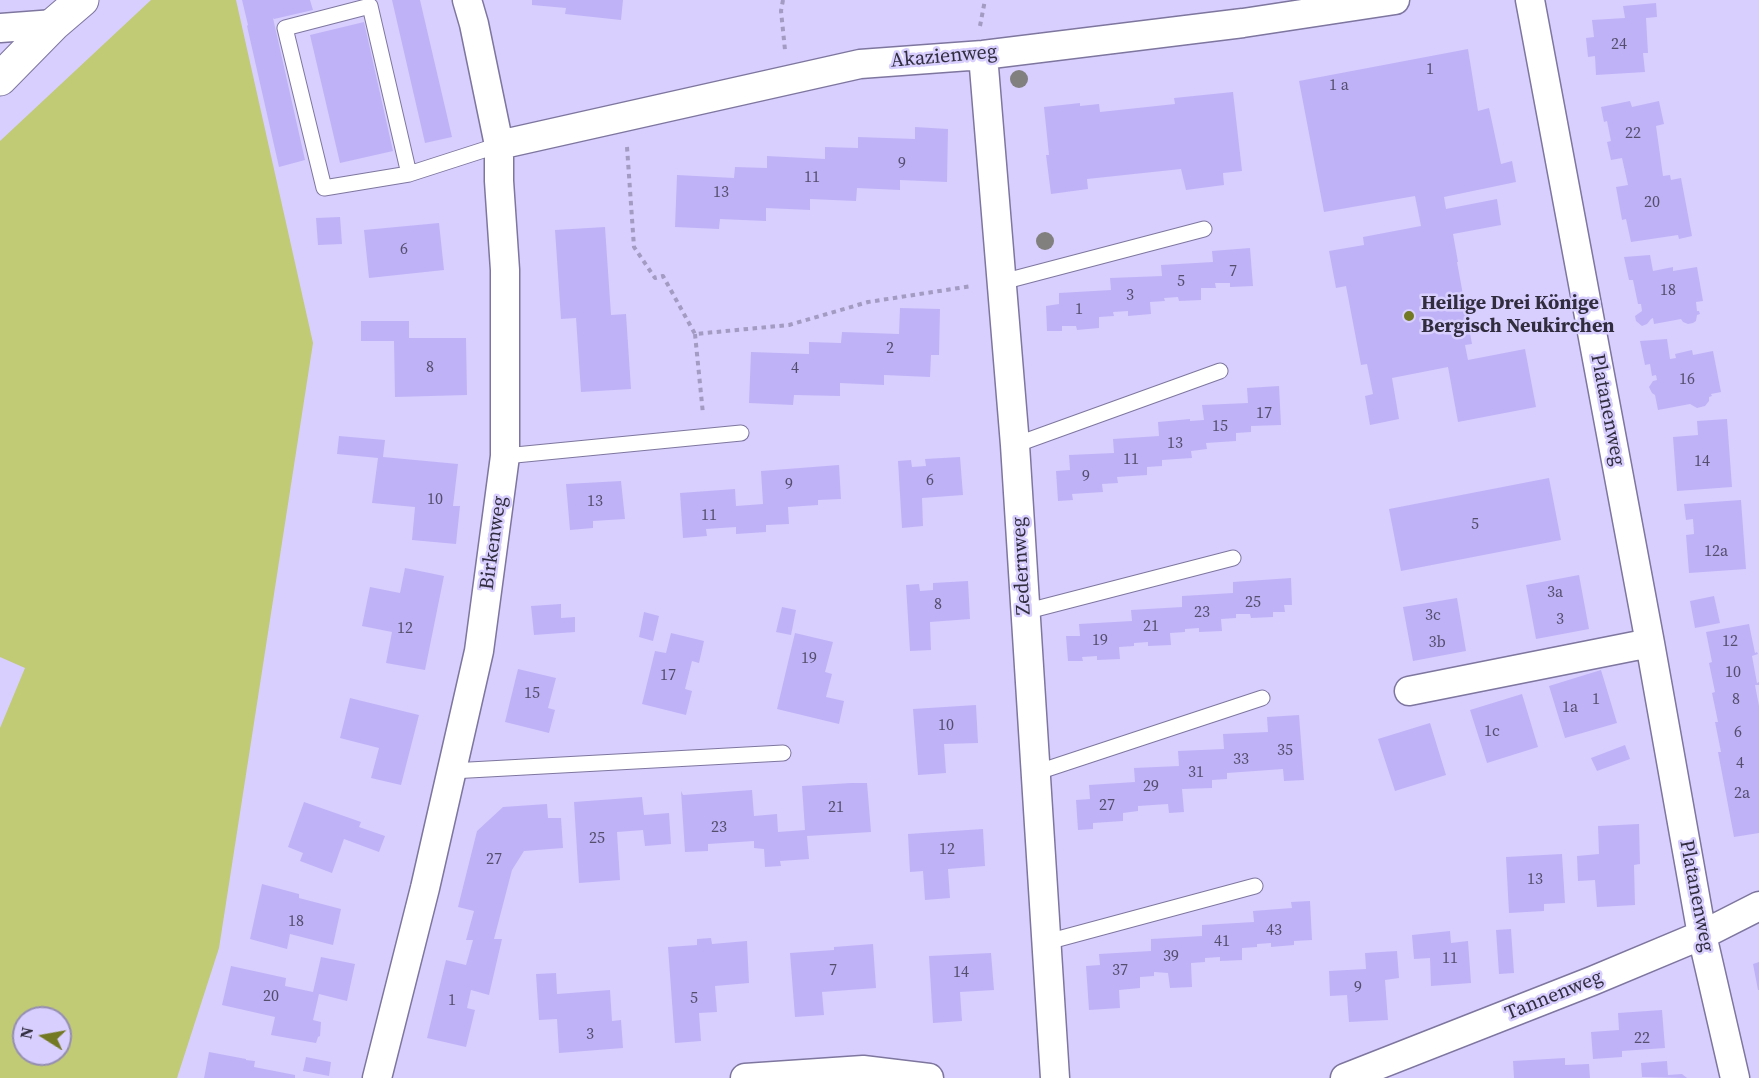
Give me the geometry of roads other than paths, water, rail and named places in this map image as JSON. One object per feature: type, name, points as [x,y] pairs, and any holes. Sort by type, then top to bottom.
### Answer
[{"type":"main road","points":[[0,79],[54,24],[82,0]]},
{"type":"street","name":"Birkenweg","points":[[377,1078],[422,899],[479,651],[506,456],[505,270],[499,145],[467,0]]},
{"type":"street","name":"Akazienweg","points":[[499,145],[860,64],[982,55],[1243,23],[1395,0]]},
{"type":"street","name":"Platanenweg","points":[[1530,0],[1702,935],[1735,1078]]},
{"type":"street","points":[[0,28],[54,24]]},
{"type":"street","name":"Zedernweg","points":[[982,55],[1015,445],[1055,1078]]},
{"type":"street","points":[[1409,691],[1650,643]]},
{"type":"street","name":"Tannenweg","points":[[1345,1078],[1592,981],[1702,935],[1759,906]]},
{"type":"street","points":[[746,1078],[863,1070],[929,1078]]},
{"type":"lane","points":[[410,174],[370,6],[285,28],[324,188],[410,174],[499,145]]},
{"type":"lane","points":[[1002,282],[1204,229]]},
{"type":"lane","points":[[1015,445],[1220,371]]},
{"type":"lane","points":[[506,456],[741,434]]},
{"type":"lane","points":[[1024,612],[1233,558]]},
{"type":"lane","points":[[1035,773],[1262,698]]},
{"type":"lane","points":[[451,771],[783,753]]},
{"type":"lane","points":[[1047,942],[1255,886]]},
{"type":"place","name":"Heilige Drei Könige Bergisch Neukirchen","points":[[1409,316]]}]
